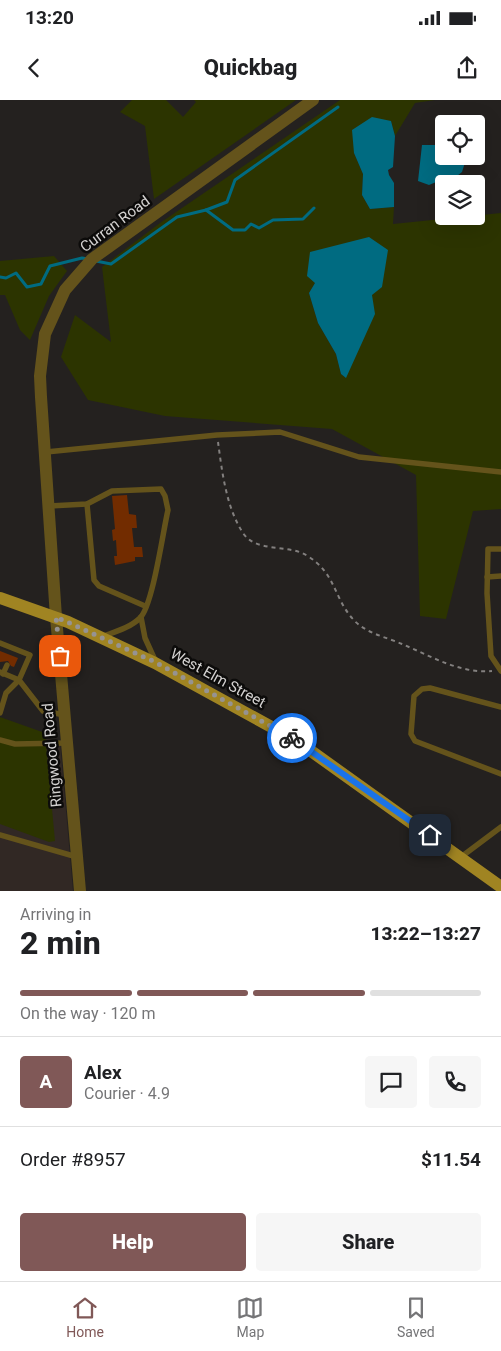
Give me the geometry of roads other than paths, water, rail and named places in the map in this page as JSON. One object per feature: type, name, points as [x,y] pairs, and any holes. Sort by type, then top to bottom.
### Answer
[{"type":"main road","name":"West Elm Street","points":[[0,598],[56,617],[155,662],[297,740],[462,857],[501,887]]},
{"type":"street","name":"Curran Road","points":[[56,617],[40,376],[45,334],[65,290],[92,260],[313,100]]},
{"type":"street","name":"Ringwood Road","points":[[56,617],[80,891]]},
{"type":"lane","points":[[46,452],[217,435],[280,432],[359,457],[501,472]]},
{"type":"lane","points":[[49,506],[87,504],[112,491],[162,489],[168,510],[149,598],[140,617],[122,629],[100,637]]},
{"type":"lane","points":[[87,504],[94,580],[99,586],[145,606]]},
{"type":"lane","points":[[501,549],[488,549],[487,577],[491,656],[501,671]]},
{"type":"lane","points":[[487,577],[501,576]]},
{"type":"lane","points":[[140,617],[145,638],[155,662]]},
{"type":"lane","points":[[0,714],[6,693],[19,680],[30,655],[13,648],[1,646]]},
{"type":"lane","points":[[10,655],[13,648]]},
{"type":"lane","points":[[7,665],[2,673],[19,680],[43,711],[65,715]]},
{"type":"lane","points":[[501,707],[430,688],[422,689],[414,696],[411,734],[415,741],[501,774]]},
{"type":"lane","points":[[0,740],[15,744],[67,744]]},
{"type":"lane","points":[[462,857],[501,827]]},
{"type":"lane","points":[[0,835],[77,857]]},
{"type":"water","points":[[372,117],[391,121],[395,136],[393,167],[388,170],[394,183],[394,207],[370,209],[362,195],[363,174],[354,153],[352,130]]},
{"type":"water","points":[[422,145],[435,145],[435,165],[464,165],[462,172],[458,175],[435,175],[435,182],[429,185],[418,181]]},
{"type":"water","points":[[369,237],[388,250],[382,287],[372,295],[375,314],[346,378],[341,374],[336,354],[318,323],[309,293],[315,283],[307,276],[310,252]]},
{"type":"waterway","points":[[206,210],[227,202],[235,180],[338,107]]},
{"type":"waterway","points":[[96,261],[111,264],[177,217],[206,210],[233,230],[245,230],[251,224],[259,228],[273,220],[303,219],[314,208]]},
{"type":"waterway","points":[[0,277],[6,278],[16,273],[27,287],[41,284],[50,266],[82,258],[88,259]]}]
